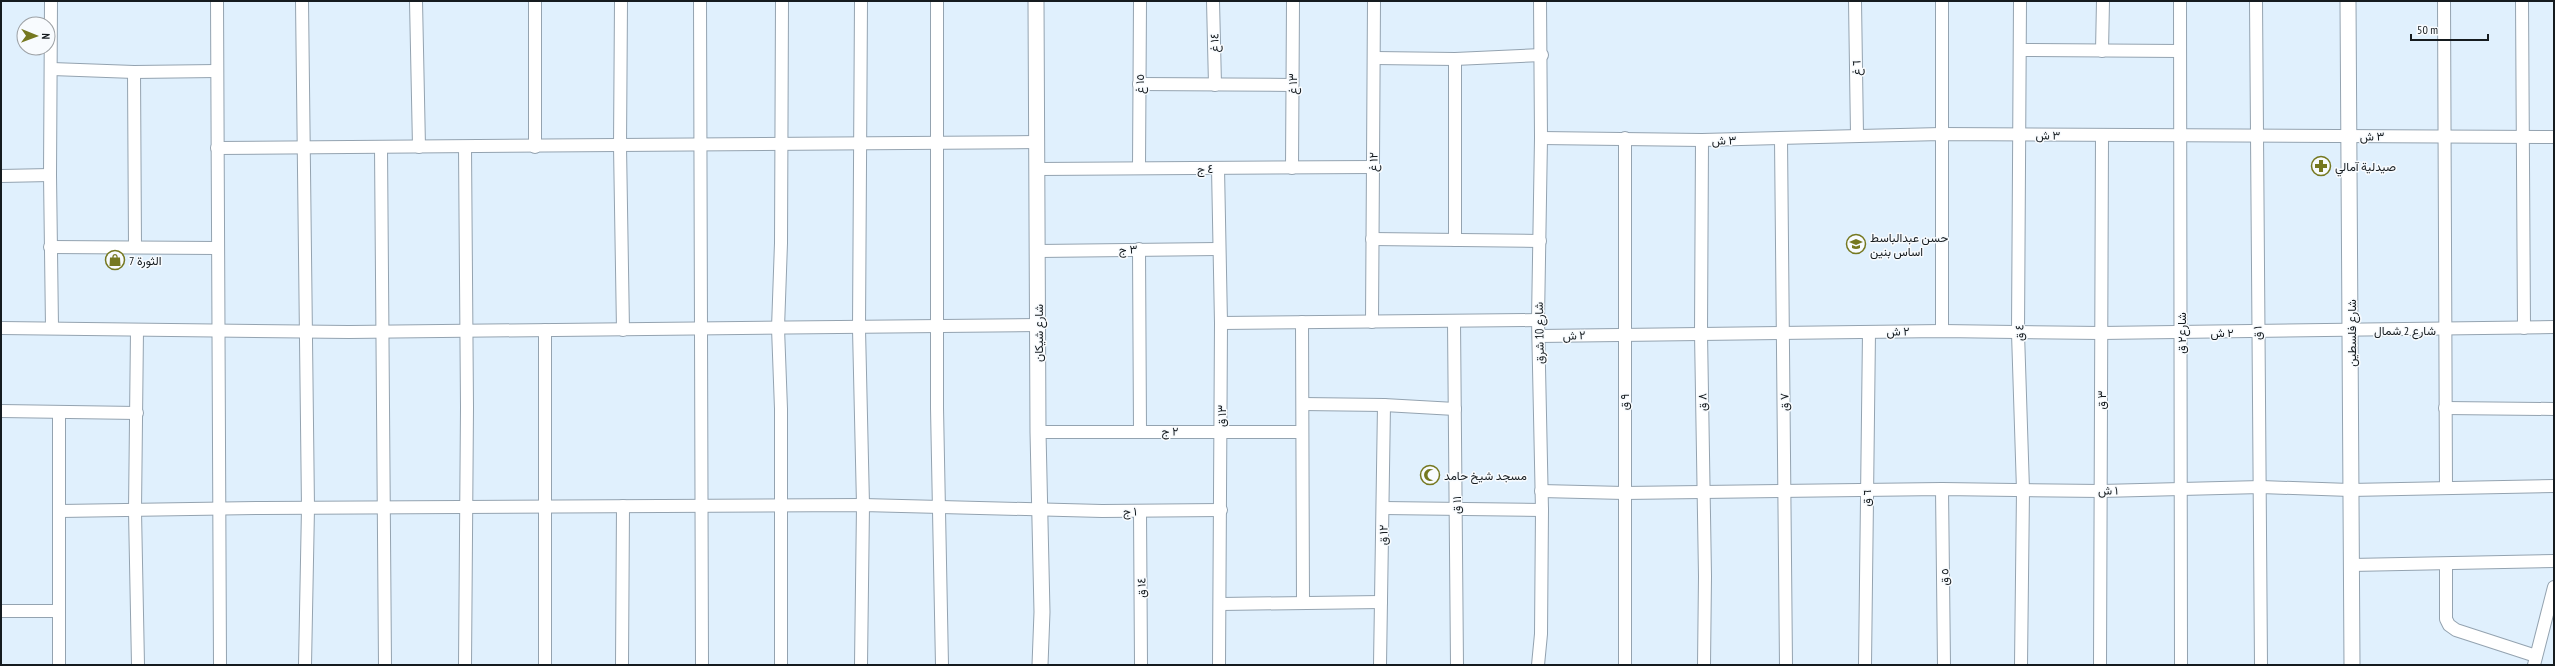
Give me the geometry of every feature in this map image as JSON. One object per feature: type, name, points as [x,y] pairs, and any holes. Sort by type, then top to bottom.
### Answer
[{"type":"street","points":[[51,1],[52,69],[50,247],[52,327]]},
{"type":"street","points":[[217,1],[220,665]]},
{"type":"street","points":[[302,1],[304,332],[308,508],[305,665]]},
{"type":"street","points":[[416,1],[419,147]]},
{"type":"street","points":[[535,1],[535,147]]},
{"type":"street","points":[[621,1],[620,146],[623,330]]},
{"type":"street","points":[[700,1],[699,330],[702,507],[702,665]]},
{"type":"street","points":[[781,665],[781,409],[778,328],[782,144],[782,1]]},
{"type":"street","points":[[861,1],[859,328],[863,505],[861,665]]},
{"type":"street","points":[[936,1],[938,143],[937,327],[942,665]]},
{"type":"street","name":"شارع شيكان","points":[[1036,1],[1038,169],[1038,432],[1042,612],[1040,665]]},
{"type":"street","name":"١٥ غ","points":[[1139,168],[1140,1]]},
{"type":"street","name":"١٤ غ","points":[[1213,1],[1215,85]]},
{"type":"street","name":"١٣ غ","points":[[1292,168],[1293,1]]},
{"type":"street","name":"١٢ غ","points":[[1372,322],[1375,58],[1374,1]]},
{"type":"street","name":"شارع 10 شرق","points":[[1538,665],[1541,634],[1542,510],[1538,320],[1542,138],[1542,55],[1540,1]]},
{"type":"street","name":"٦ غ","points":[[1855,1],[1857,135]]},
{"type":"street","points":[[1942,1],[1942,331]]},
{"type":"street","name":"٤ ق","points":[[2020,1],[2018,332],[2023,490],[2021,665]]},
{"type":"street","points":[[2102,51],[2103,1]]},
{"type":"street","name":"شارع٢ ق","points":[[2180,1],[2182,488],[2181,665]]},
{"type":"street","name":"١ ق","points":[[2256,1],[2257,332],[2261,665]]},
{"type":"street","name":"شارع فلسطين","points":[[2348,1],[2352,665]]},
{"type":"street","points":[[2444,1],[2446,488]]},
{"type":"street","points":[[2522,1],[2524,328]]},
{"type":"street","points":[[2020,50],[2180,51]]},
{"type":"street","points":[[1375,58],[1455,59],[1542,55]]},
{"type":"street","points":[[1455,59],[1455,240]]},
{"type":"street","points":[[52,69],[134,72],[217,71]]},
{"type":"street","points":[[134,72],[135,247]]},
{"type":"street","points":[[1139,84],[1292,86]]},
{"type":"street","name":"٣ ش","points":[[1542,138],[1702,140],[1941,134],[2181,137],[2444,135],[2554,137]]},
{"type":"street","name":"٣ ق","points":[[2100,665],[2102,491],[2102,135]]},
{"type":"street","name":"٩ ق","points":[[1624,665],[1625,138]]},
{"type":"street","name":"٧ ق","points":[[1780,139],[1786,665]]},
{"type":"street","name":"٨ ق","points":[[1702,140],[1701,333],[1704,491],[1704,665]]},
{"type":"street","points":[[217,148],[304,149],[381,147],[700,146],[860,142],[1037,142]]},
{"type":"street","points":[[381,147],[385,665]]},
{"type":"street","points":[[465,147],[465,665]]},
{"type":"street","name":"٤ ج","points":[[1038,169],[1373,167]]},
{"type":"street","name":"١٣ ق","points":[[1218,168],[1218,249],[1221,323],[1222,604],[1220,665]]},
{"type":"street","points":[[1,176],[50,175]]},
{"type":"street","points":[[1372,239],[1540,241]]},
{"type":"street","points":[[50,247],[217,248]]},
{"type":"street","points":[[1139,249],[1140,431]]},
{"type":"street","name":"٣ ج","points":[[1038,250],[1218,249]]},
{"type":"street","points":[[1221,323],[1454,322],[1538,320]]},
{"type":"street","points":[[1302,322],[1303,603]]},
{"type":"street","name":"١١ ق","points":[[1454,322],[1457,665]]},
{"type":"street","points":[[1,328],[52,327],[137,330],[383,332],[699,330],[1038,325]]},
{"type":"street","name":"شارع 2 شمال","points":[[2257,332],[2554,327]]},
{"type":"street","points":[[137,330],[135,511],[138,665]]},
{"type":"street","points":[[545,330],[545,665]]},
{"type":"street","name":"٢ ش","points":[[1539,336],[1624,333],[1942,331],[2101,333],[2257,332]]},
{"type":"street","name":"٦ ق","points":[[1865,665],[1869,332]]},
{"type":"street","points":[[1303,404],[1384,405],[1455,409]]},
{"type":"street","name":"١٢ ق","points":[[1380,665],[1384,405]]},
{"type":"street","points":[[2445,408],[2554,409]]},
{"type":"street","points":[[1,411],[137,413]]},
{"type":"street","points":[[58,413],[60,511],[59,665]]},
{"type":"street","name":"٢ ج","points":[[1038,432],[1302,432]]},
{"type":"street","points":[[2350,490],[2554,486]]},
{"type":"street","name":"١ ش","points":[[1541,491],[1624,493],[1942,489],[2102,491],[2260,487],[2350,490]]},
{"type":"street","name":"٥ ق","points":[[1942,489],[1944,665]]},
{"type":"street","name":"١ ج","points":[[60,511],[863,505],[1140,511],[1221,510]]},
{"type":"street","points":[[622,665],[623,506]]},
{"type":"street","points":[[1383,508],[1542,510]]},
{"type":"street","name":"١٤ ق","points":[[1140,511],[1141,665]]},
{"type":"street","points":[[2351,566],[2554,561]]},
{"type":"street","points":[[2446,564],[2446,619],[2450,625],[2456,630],[2535,661],[2554,587]]},
{"type":"street","points":[[1222,604],[1381,602]]},
{"type":"street","points":[[1,611],[59,611]]},
{"type":"place","name":"صيدلية آمالي","points":[[2321,166]]},
{"type":"place","name":"حسن عبدالباسط اساس بنين","points":[[1856,244]]},
{"type":"place","name":"الثورة 7","points":[[115,260]]},
{"type":"place","name":"مسجد شيخ حامد","points":[[1430,475]]}]
